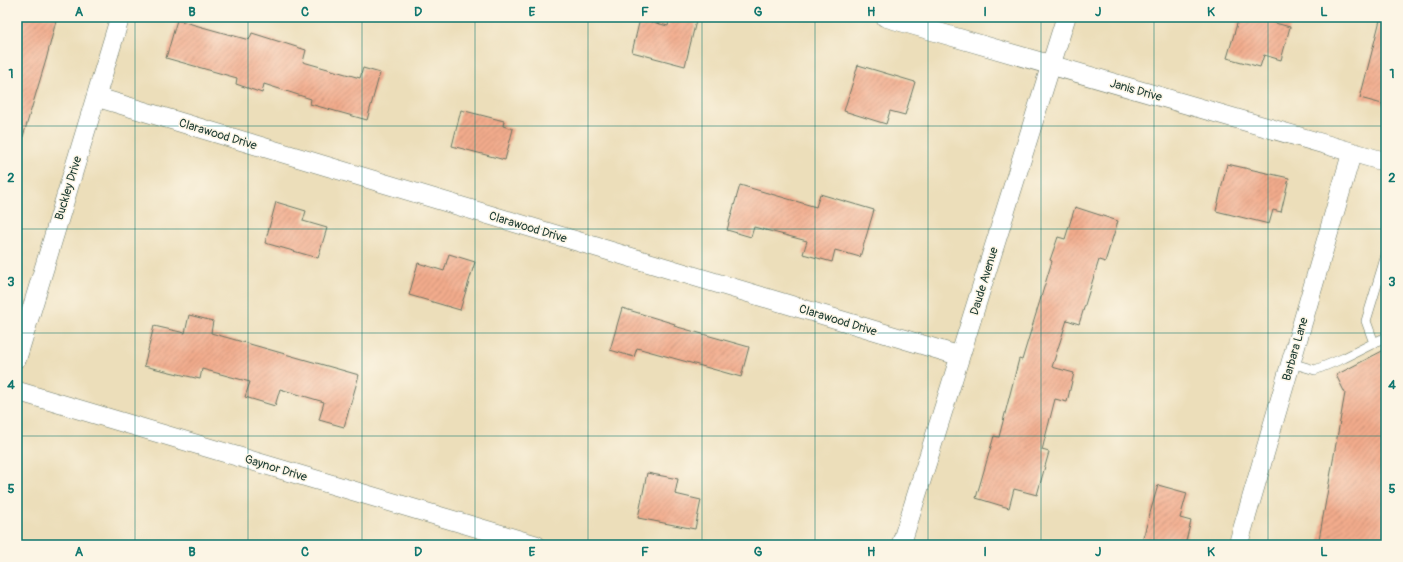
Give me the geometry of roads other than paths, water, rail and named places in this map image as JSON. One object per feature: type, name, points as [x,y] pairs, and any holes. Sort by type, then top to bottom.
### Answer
[{"type":"street","name":"Buckley Drive","points":[[17,358],[120,17]]},
{"type":"street","name":"Janis Drive","points":[[886,17],[1386,162]]},
{"type":"street","name":"Daude Avenue","points":[[901,545],[1066,17]]},
{"type":"street","name":"Clarawood Drive","points":[[96,97],[960,356]]},
{"type":"street","name":"Barbara Lane","points":[[1238,545],[1352,152]]},
{"type":"street","name":"Gaynor Drive","points":[[17,391],[536,545]]},
{"type":"lane","points":[[1374,343],[1366,321],[1386,255]]},
{"type":"lane","points":[[1291,363],[1315,370],[1386,337]]}]
